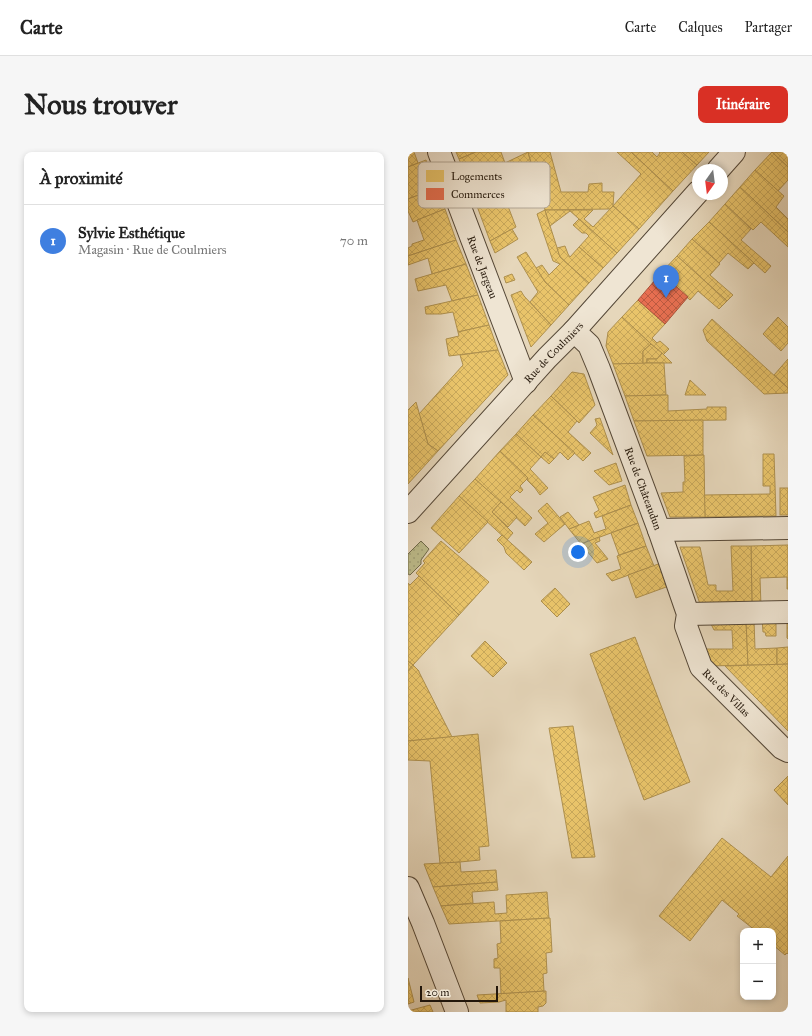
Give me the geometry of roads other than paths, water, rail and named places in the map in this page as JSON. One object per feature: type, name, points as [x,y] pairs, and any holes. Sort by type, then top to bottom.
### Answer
[{"type":"street","name":"Rue de Jargeau","points":[[439,152],[443,162]]},
{"type":"street","points":[[723,164],[734,152]]},
{"type":"street","name":"Rue de Coulmiers","points":[[408,512],[574,331],[692,199]]},
{"type":"street","name":"Rue de Jargeau","points":[[460,208],[526,382]]},
{"type":"street","name":"Rue de Châteaudun","points":[[574,331],[589,346],[659,530],[788,528]]},
{"type":"street","name":"Rue des Villas","points":[[659,530],[688,614],[686,626],[701,667],[782,748],[788,751]]},
{"type":"street","points":[[688,614],[788,612]]},
{"type":"street","points":[[408,888],[457,1012]]},
{"type":"place","name":"Sylvie Esthétique","points":[[666,298]]}]
